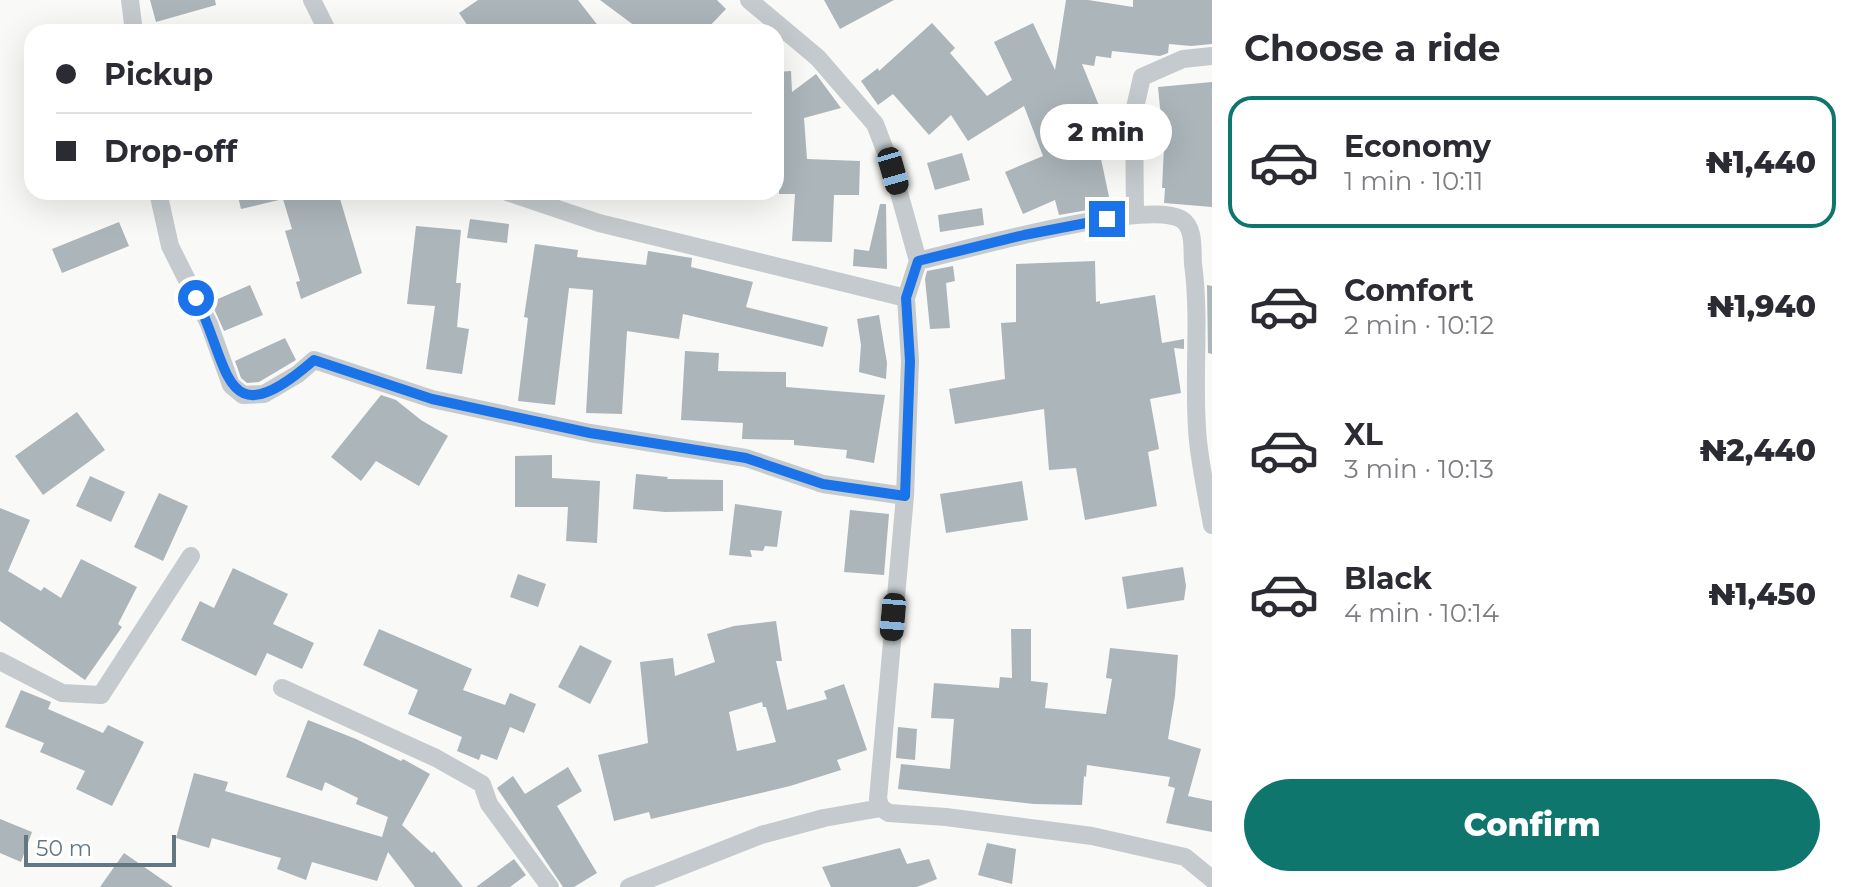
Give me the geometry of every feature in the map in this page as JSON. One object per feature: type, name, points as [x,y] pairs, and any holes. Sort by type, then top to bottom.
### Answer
[{"type":"street","points":[[130,0],[133,24]]},
{"type":"street","points":[[312,0],[324,24]]},
{"type":"street","points":[[749,0],[778,24]]},
{"type":"street","points":[[784,29],[818,58],[875,124],[893,171],[918,261],[906,298],[910,361],[905,496],[878,799],[881,808],[889,813],[946,817],[1092,836],[1185,857],[1212,879]]},
{"type":"street","points":[[1135,214],[1134,112],[1142,77],[1183,59],[1212,56]]},
{"type":"street","points":[[160,200],[170,246],[209,324],[231,385],[243,395],[264,394],[298,374],[314,360],[432,399],[590,433],[746,458],[823,484],[905,496]]},
{"type":"street","points":[[531,200],[599,223],[906,298]]},
{"type":"street","points":[[918,261],[1024,235],[1135,214],[1182,219],[1190,228],[1197,292],[1198,440],[1212,525]]},
{"type":"street","points":[[0,661],[62,693],[101,695],[191,556]]},
{"type":"street","points":[[282,688],[436,758],[482,784],[489,804],[550,887]]},
{"type":"street","points":[[629,887],[761,835],[824,818],[881,808]]},
{"type":"building","points":[[150,0],[215,0],[216,5],[156,22]]},
{"type":"building","points":[[478,0],[578,0],[597,24],[467,24],[459,13]]},
{"type":"building","points":[[600,0],[717,0],[726,9],[712,24],[632,24]]},
{"type":"building","points":[[824,0],[894,0],[840,29]]},
{"type":"building","points":[[1066,0],[1133,7],[1133,0],[1212,0],[1212,44],[1169,44],[1168,53],[1160,56],[1112,51],[1111,58],[1096,56],[1094,66],[1082,64],[1100,108],[1079,116],[1091,144],[1112,136],[1118,153],[1101,159],[1111,206],[1059,215],[1055,200],[1023,214],[1005,172],[1043,156],[1024,106],[968,141],[951,115],[929,135],[893,94],[878,105],[861,81],[878,68],[879,71],[932,23],[955,48],[950,53],[987,96],[1012,80],[994,42],[1033,23],[1055,70]]},
{"type":"building","points":[[784,71],[791,71],[792,92],[816,74],[841,108],[804,118],[807,159],[860,161],[859,195],[834,195],[832,242],[792,241],[795,194],[784,194]]},
{"type":"building","points":[[1212,82],[1212,207],[1164,203],[1164,148],[1158,87]]},
{"type":"building","points":[[962,153],[970,180],[935,190],[927,163]]},
{"type":"building","points":[[239,200],[279,200],[241,209]]},
{"type":"building","points":[[283,200],[340,200],[362,273],[301,299],[296,282],[300,281],[285,231],[292,229]]},
{"type":"building","points":[[880,204],[886,204],[887,269],[853,266],[854,249],[869,251]]},
{"type":"building","points":[[982,208],[984,225],[940,232],[938,215]]},
{"type":"building","points":[[470,219],[509,224],[507,243],[467,238]]},
{"type":"building","points":[[119,222],[129,246],[62,273],[52,249]]},
{"type":"building","points":[[416,226],[461,230],[456,283],[461,283],[457,327],[469,329],[462,374],[426,369],[435,306],[407,304]]},
{"type":"building","points":[[535,244],[578,250],[577,257],[646,265],[648,251],[692,258],[691,267],[753,282],[746,307],[828,327],[823,347],[683,314],[679,339],[627,331],[622,414],[586,413],[593,290],[569,288],[555,405],[518,401],[528,318],[524,317]]},
{"type":"building","points":[[1095,261],[1096,302],[1100,301],[1100,304],[1155,295],[1162,343],[1184,339],[1184,349],[1174,348],[1181,393],[1150,399],[1159,449],[1148,452],[1157,506],[1085,520],[1076,468],[1049,470],[1044,409],[955,424],[949,389],[1005,379],[1001,323],[1016,322],[1016,264]]},
{"type":"building","points":[[953,266],[955,281],[946,283],[950,328],[930,329],[925,279],[927,271]]},
{"type":"building","points":[[250,285],[263,315],[224,331],[211,302]]},
{"type":"building","points":[[1207,285],[1212,286],[1212,354],[1208,353]]},
{"type":"building","points":[[879,315],[887,363],[886,379],[859,372],[861,345],[857,319]]},
{"type":"building","points":[[285,338],[296,360],[259,382],[247,383],[241,378],[235,361]]},
{"type":"building","points":[[685,351],[719,353],[718,371],[786,372],[786,387],[885,395],[874,463],[846,458],[847,450],[794,445],[794,440],[742,439],[743,423],[681,420]]},
{"type":"building","points":[[381,395],[396,400],[448,436],[419,486],[376,461],[361,481],[331,457]]},
{"type":"building","points":[[77,412],[105,450],[43,495],[15,456]]},
{"type":"building","points":[[552,455],[552,478],[600,481],[597,543],[566,541],[568,507],[515,507],[515,456]]},
{"type":"building","points":[[636,474],[667,479],[723,480],[723,511],[633,509]]},
{"type":"building","points":[[90,476],[125,492],[111,522],[76,506]]},
{"type":"building","points":[[1022,481],[1028,520],[946,533],[940,494]]},
{"type":"building","points":[[159,493],[188,506],[163,561],[134,547]]},
{"type":"building","points":[[735,504],[782,511],[777,547],[765,546],[763,551],[750,550],[752,557],[729,555]]},
{"type":"building","points":[[0,508],[30,520],[8,571],[41,591],[44,587],[61,598],[81,559],[137,587],[118,624],[122,627],[85,680],[0,621]]},
{"type":"building","points":[[850,510],[889,514],[884,575],[844,572]]},
{"type":"building","points":[[1183,567],[1186,586],[1184,600],[1127,609],[1122,577]]},
{"type":"building","points":[[233,568],[288,594],[273,624],[314,643],[302,669],[267,653],[256,676],[181,640],[200,601],[214,608]]},
{"type":"building","points":[[518,574],[546,584],[538,607],[510,597]]},
{"type":"building","points":[[776,621],[782,661],[776,661],[787,710],[827,699],[824,691],[844,684],[867,750],[837,760],[841,770],[790,786],[651,819],[649,812],[614,821],[598,755],[648,743],[640,662],[673,658],[675,676],[715,662],[707,634],[734,626]],"holes":[[[762,702],[766,707],[776,742],[737,751],[729,712]]]},
{"type":"building","points":[[379,629],[472,669],[463,690],[505,705],[510,693],[536,704],[524,733],[510,727],[497,760],[481,754],[479,760],[457,751],[462,737],[408,714],[418,690],[363,665]]},
{"type":"building","points":[[1011,629],[1031,629],[1031,681],[1048,683],[1045,708],[1106,714],[1112,679],[1106,678],[1110,648],[1178,655],[1168,739],[1201,749],[1188,796],[1212,801],[1212,832],[1166,823],[1175,788],[1168,786],[1170,777],[1087,765],[1082,805],[1034,804],[898,789],[901,764],[950,769],[954,719],[931,718],[934,683],[999,688],[1000,677],[1012,678]]},
{"type":"building","points":[[580,645],[612,661],[590,704],[558,687]]},
{"type":"building","points":[[21,690],[51,702],[48,709],[103,733],[108,725],[144,742],[112,806],[76,789],[85,771],[40,752],[44,743],[5,727]]},
{"type":"building","points":[[308,720],[401,761],[403,759],[430,774],[402,825],[432,853],[434,851],[463,887],[415,887],[388,852],[377,881],[312,862],[306,880],[277,869],[281,858],[212,838],[209,848],[176,838],[194,773],[228,782],[225,791],[382,837],[388,817],[356,804],[358,798],[325,782],[322,791],[286,777]]},
{"type":"building","points":[[898,727],[917,729],[915,760],[896,758]]},
{"type":"building","points":[[568,767],[582,791],[557,806],[597,873],[574,887],[563,887],[497,788],[513,776],[525,794]]},
{"type":"building","points":[[0,819],[32,832],[21,862],[0,853]]},
{"type":"building","points":[[987,843],[1016,849],[1012,884],[978,875]]},
{"type":"building","points":[[900,848],[907,864],[929,859],[937,879],[917,887],[831,887],[822,867]]},
{"type":"building","points":[[124,853],[173,887],[100,887]]},
{"type":"building","points":[[514,859],[526,875],[510,887],[476,887]]},
{"type":"route","points":[[196,298],[231,385],[243,395],[264,394],[298,374],[314,360],[432,399],[590,433],[746,458],[823,484],[905,496],[910,361],[906,298],[918,261],[1107,219]]}]
